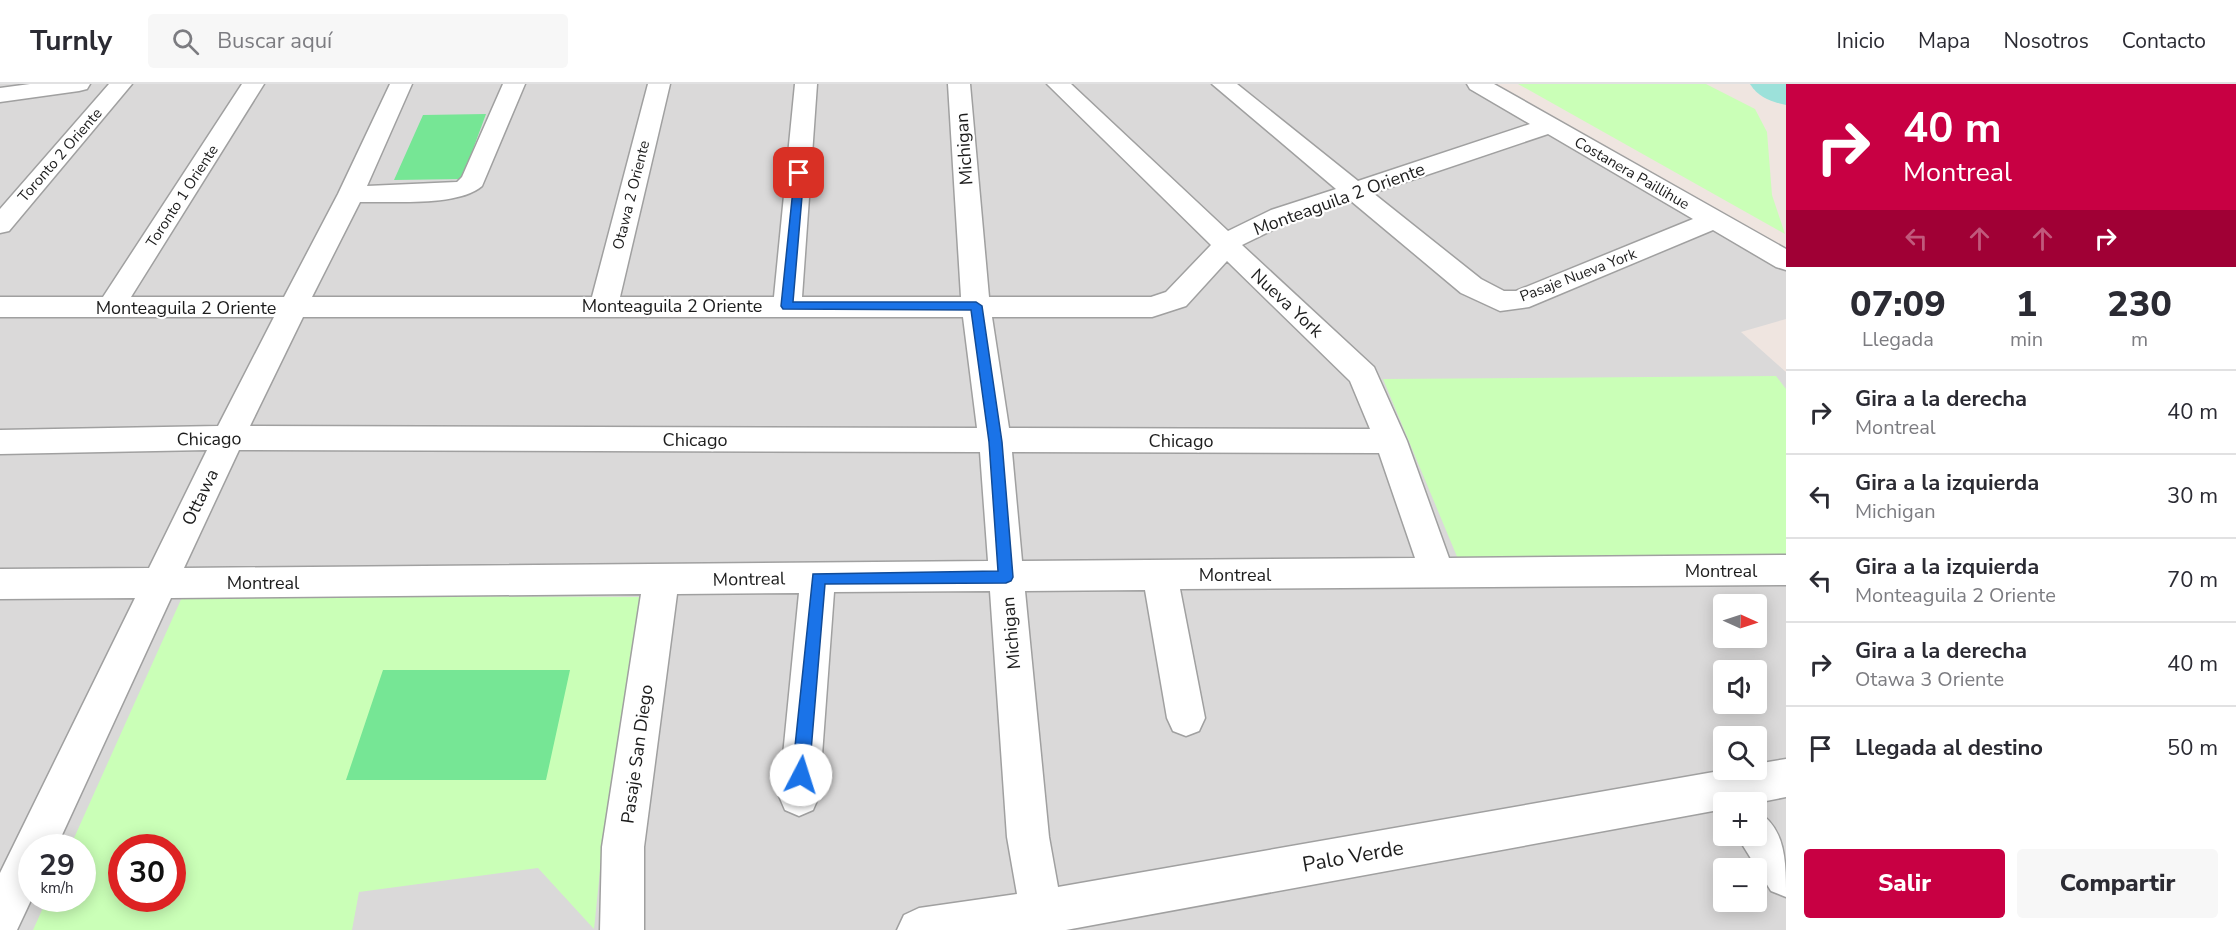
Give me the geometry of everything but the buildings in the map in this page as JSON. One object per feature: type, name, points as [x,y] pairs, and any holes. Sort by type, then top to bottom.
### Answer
[{"type":"street","points":[[0,95],[79,84]]},
{"type":"street","name":"Toronto 2 Oriente","points":[[0,225],[121,84]]},
{"type":"street","name":"Toronto 1 Oriente","points":[[110,308],[253,84]]},
{"type":"street","name":"Ottawa","points":[[41,834],[229,438],[351,194],[401,84]]},
{"type":"street","points":[[351,194],[451,191],[466,187],[473,181],[514,84]]},
{"type":"street","name":"Otawa 2 Oriente","points":[[604,306],[659,84]]},
{"type":"street","points":[[787,306],[806,84]]},
{"type":"street","name":"Michigan","points":[[959,84],[976,306],[996,442],[1028,837],[1042,921]]},
{"type":"street","name":"Nueva York","points":[[1058,84],[1363,375],[1391,441],[1437,573]]},
{"type":"street","name":"Pasaje Nueva York","points":[[1223,84],[1471,286],[1500,301],[1519,300],[1714,220]]},
{"type":"street","name":"Costanera Paillihue","points":[[1479,84],[1548,126],[1786,261]]},
{"type":"street","name":"Monteaguila 2 Oriente","points":[[0,308],[1152,307],[1176,299],[1232,238],[1280,216],[1548,126]]},
{"type":"street","name":"Chicago","points":[[0,442],[229,438],[996,442],[1391,441]]},
{"type":"street","name":"Montreal","points":[[0,584],[1786,570]]},
{"type":"street","points":[[1160,576],[1186,718]]},
{"type":"street","points":[[799,796],[818,578]]},
{"type":"street","name":"Pasaje San Diego","points":[[622,930],[624,847],[662,579]]},
{"type":"street","name":"Palo Verde","points":[[1743,792],[1786,778]]},
{"type":"street","name":"Palo Verde","points":[[919,930],[1042,921],[1713,799]]},
{"type":"street","points":[[1766,846],[1786,876]]},
{"type":"street","points":[[0,919],[18,881]]},
{"type":"shaded area","points":[[0,84],[1470,84],[1786,271],[1786,319],[1741,332],[1786,372],[1786,930],[0,930]]},
{"type":"green space","points":[[1518,84],[1706,84],[1755,109],[1767,132],[1772,195],[1785,234]]},
{"type":"green space","points":[[486,114],[462,179],[394,180],[423,115]]},
{"type":"green space","points":[[1776,376],[1786,389],[1786,558],[1458,559],[1383,379]]},
{"type":"green space","points":[[183,595],[640,597],[601,861],[594,929],[538,868],[359,892],[352,930],[33,930],[41,912],[96,912],[96,834],[76,834]]},
{"type":"green space","points":[[383,670],[570,670],[546,780],[346,780]]},
{"type":"waterway","points":[[1772,84],[1786,92]]},
{"type":"route","points":[[799,173],[787,306],[976,306],[996,442],[1006,577],[818,578],[801,775]]}]
